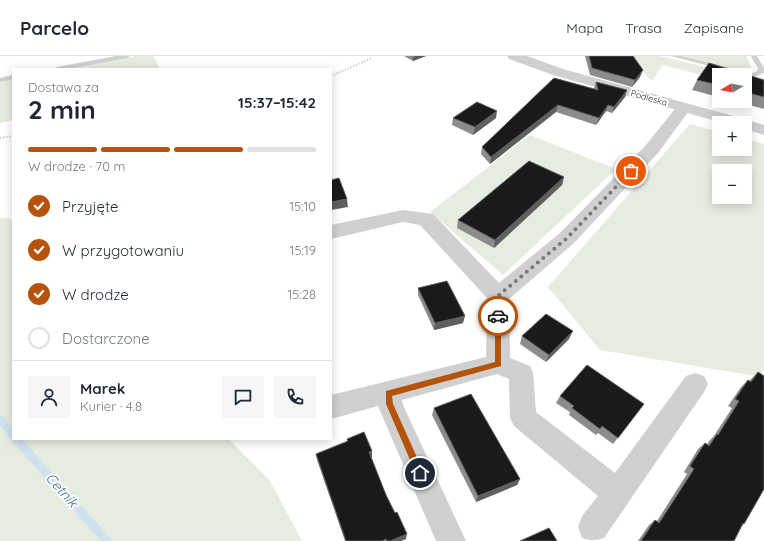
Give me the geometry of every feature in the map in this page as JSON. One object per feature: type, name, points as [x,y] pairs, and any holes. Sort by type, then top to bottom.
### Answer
[{"type":"street","name":"Podleska","points":[[514,56],[558,72],[713,116]]},
{"type":"street","points":[[498,296],[567,238],[652,149],[683,108]]},
{"type":"street","points":[[752,126],[764,130]]},
{"type":"street","points":[[332,232],[403,216],[426,219],[498,296],[498,364]]},
{"type":"street","points":[[332,407],[498,364],[521,373],[523,418],[617,493]]},
{"type":"street","points":[[593,527],[695,384]]},
{"type":"street","points":[[388,393],[390,404],[451,541]]},
{"type":"lane","points":[[62,68],[127,56]]},
{"type":"lane","points":[[672,56],[754,75],[761,72],[754,56]]},
{"type":"lane","points":[[0,80],[12,77]]},
{"type":"path","points":[[332,76],[372,58]]},
{"type":"path","points":[[0,138],[12,136]]},
{"type":"shaded area","points":[[136,56],[153,56],[159,68],[71,68]]},
{"type":"shaded area","points":[[632,56],[659,56],[706,67],[702,75],[662,65],[653,80],[649,79]]},
{"type":"shaded area","points":[[684,56],[746,56],[752,68],[733,68]]},
{"type":"shaded area","points":[[12,79],[12,120],[0,123],[0,81]]},
{"type":"shaded area","points":[[690,124],[712,130],[712,156],[752,156],[752,141],[764,144],[764,368],[761,377],[600,350],[548,287]]},
{"type":"shaded area","points":[[530,135],[616,169],[503,275],[430,212]]},
{"type":"shaded area","points":[[0,218],[12,219],[12,440],[230,440],[270,481],[302,541],[0,541]]},
{"type":"building","points":[[589,56],[633,56],[643,70],[635,80],[592,68]]},
{"type":"building","points":[[709,63],[725,68],[712,68],[712,83],[697,80]]},
{"type":"building","points":[[752,76],[764,80],[764,97],[752,94]]},
{"type":"building","points":[[554,78],[598,90],[596,82],[627,90],[614,107],[608,105],[599,118],[558,105],[491,157],[482,147]]},
{"type":"building","points":[[477,102],[497,111],[475,127],[453,118]]},
{"type":"building","points":[[529,161],[564,177],[495,240],[458,220]]},
{"type":"building","points":[[339,178],[347,199],[332,202],[332,180]]},
{"type":"building","points":[[447,281],[465,316],[435,323],[418,288]]},
{"type":"building","points":[[546,314],[573,331],[549,355],[522,336]]},
{"type":"building","points":[[587,365],[644,404],[618,438],[602,426],[600,429],[572,408],[574,406],[560,396]]},
{"type":"building","points":[[758,372],[764,376],[764,489],[734,541],[641,541],[655,520],[659,523],[694,469],[690,466],[705,443],[709,446],[717,434],[718,435],[739,401],[735,399],[748,380],[751,382]]},
{"type":"building","points":[[471,394],[520,479],[478,496],[434,408]]},
{"type":"building","points":[[364,432],[372,451],[369,452],[386,495],[395,513],[397,512],[407,534],[390,541],[387,541],[386,539],[382,541],[346,541],[316,454],[348,441],[347,439]]},
{"type":"building","points":[[549,528],[557,541],[520,541]]},
{"type":"waterway","name":"Cetnik","points":[[0,419],[12,434]]},
{"type":"waterway","name":"Cetnik","points":[[17,440],[107,541]]},
{"type":"way so far","points":[[498,316],[498,296],[567,238],[631,171]]},
{"type":"route","points":[[420,473],[390,404],[388,393],[498,364],[498,316]]}]
